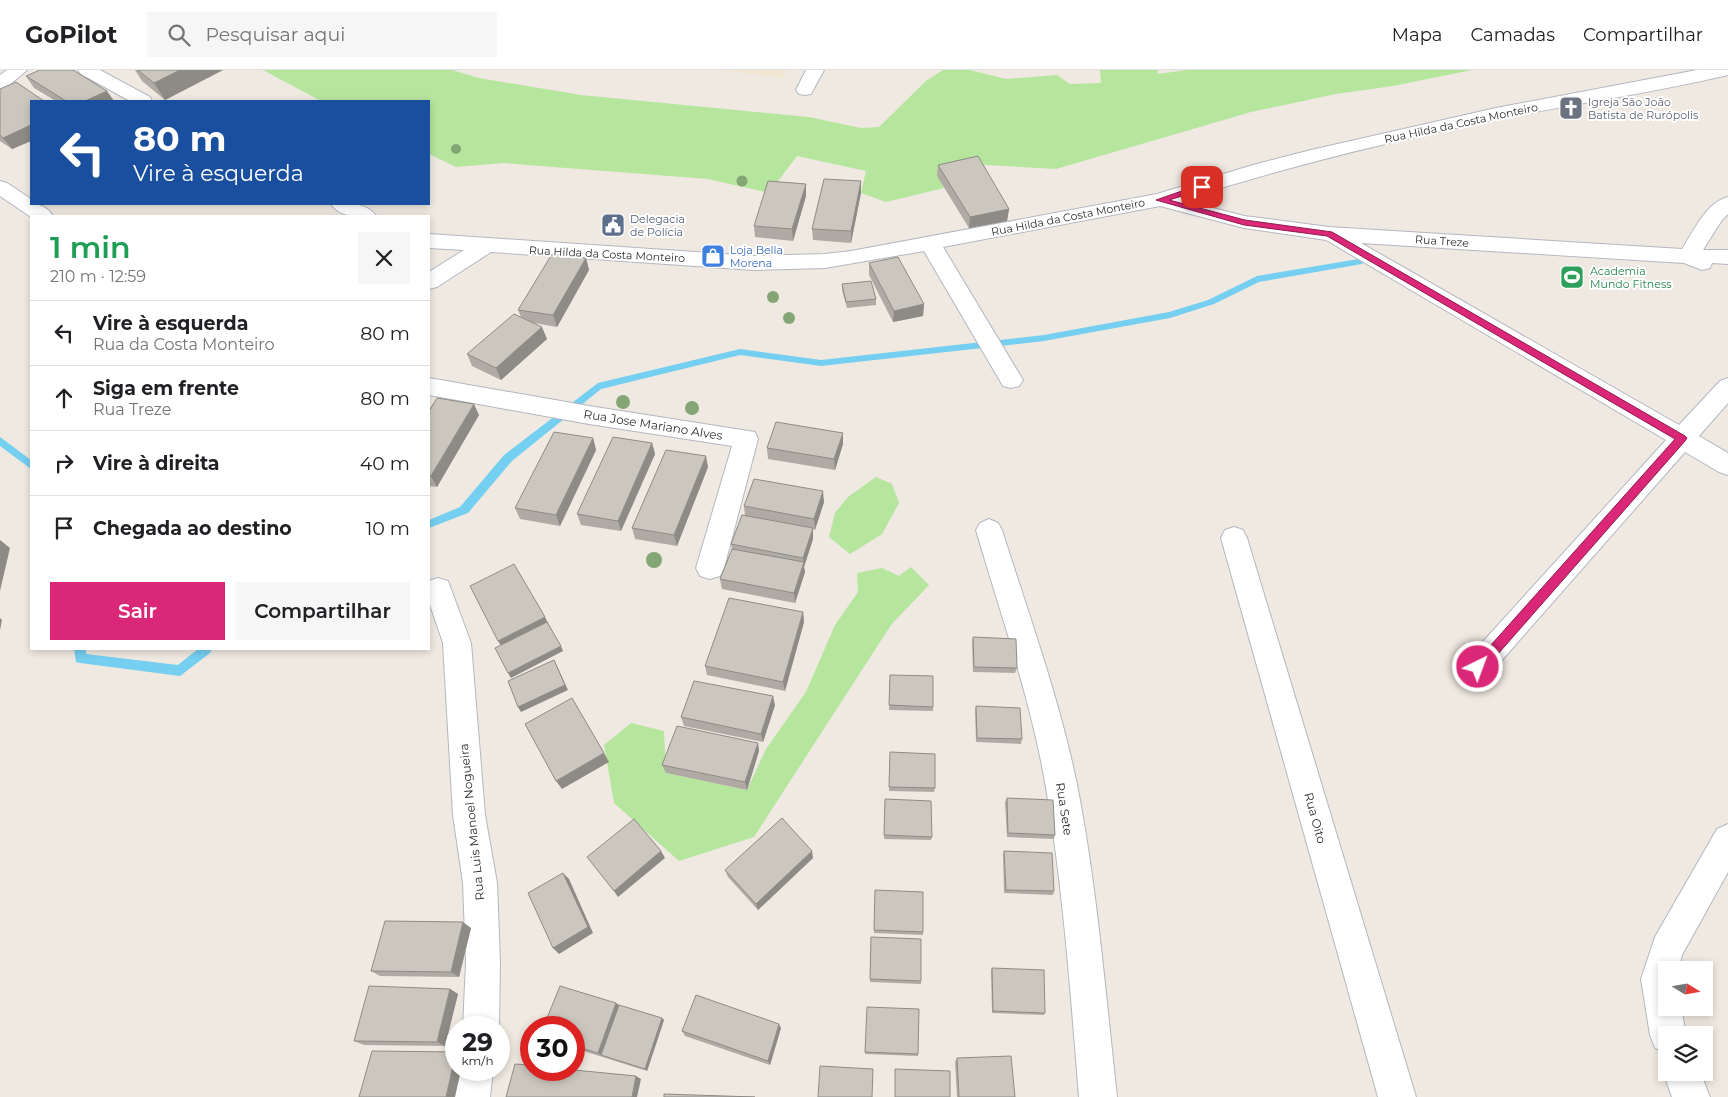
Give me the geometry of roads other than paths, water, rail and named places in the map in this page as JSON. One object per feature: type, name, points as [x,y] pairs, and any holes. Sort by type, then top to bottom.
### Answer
[{"type":"street","points":[[0,84],[18,70]]},
{"type":"street","points":[[87,70],[141,100]]},
{"type":"street","points":[[805,90],[815,70]]},
{"type":"street","name":"Rua Hilda da Costa Monteiro","points":[[430,241],[754,263],[825,261],[1160,200],[1260,169],[1311,156],[1496,114],[1725,70]]},
{"type":"street","points":[[0,186],[42,215]]},
{"type":"street","name":"Rua Treze","points":[[1160,200],[1244,222],[1329,234],[1728,257]]},
{"type":"street","points":[[1728,203],[1714,216],[1688,256],[1728,276]]},
{"type":"street","points":[[343,205],[364,215]]},
{"type":"street","points":[[1329,234],[1728,465]]},
{"type":"street","points":[[930,243],[1011,380]]},
{"type":"street","points":[[430,281],[487,245]]},
{"type":"street","name":"Rua Jose Mariano Alves","points":[[430,386],[589,415],[746,440],[710,568]]},
{"type":"street","points":[[1478,667],[1728,387]]},
{"type":"street","name":"Rua Sete","points":[[989,530],[1043,707],[1064,799],[1082,935],[1098,1097]]},
{"type":"street","name":"Rua Oito","points":[[1234,538],[1397,1097]]},
{"type":"street","name":"Rua Luis Manoel Nogueira","points":[[438,589],[457,643],[469,815],[480,883],[483,962],[481,1016]]},
{"type":"street","points":[[1666,1026],[1658,979],[1662,964],[1667,949],[1728,840]]},
{"type":"street","points":[[472,1097],[474,1081]]},
{"type":"street","points":[[1685,1081],[1691,1097]]},
{"type":"waterway","points":[[430,524],[464,510],[508,458],[598,386],[740,352],[821,363],[1044,338],[1170,315],[1211,302],[1257,279],[1359,262]]},
{"type":"waterway","points":[[0,441],[30,464]]},
{"type":"waterway","points":[[80,650],[80,658],[180,671],[205,650]]},
{"type":"place","name":"Igreja São João Batista de Rurópolis","points":[[1571,108]]},
{"type":"place","name":"Delegacia de Polícia","points":[[613,225]]},
{"type":"place","name":"Loja Bella Morena","points":[[713,256]]},
{"type":"place","name":"Academia Mundo Fitness","points":[[1572,277]]}]
